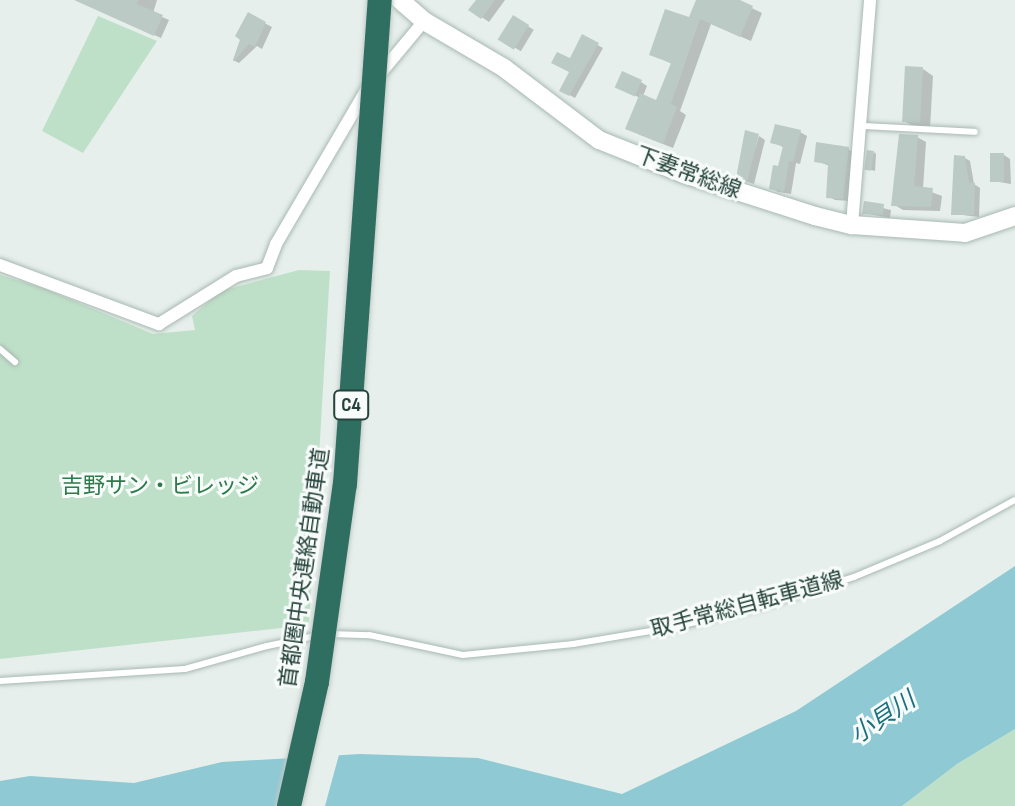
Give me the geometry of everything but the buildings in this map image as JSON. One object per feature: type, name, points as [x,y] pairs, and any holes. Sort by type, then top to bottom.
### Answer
[{"type":"highway","name":"首都圏中央連絡自動車道","points":[[289,806],[317,682],[345,484],[380,0]]},
{"type":"main road","name":"下妻常総線","points":[[400,0],[424,21],[504,68],[599,140],[684,174],[852,225],[965,233],[1015,216]]},
{"type":"street","points":[[852,225],[870,0]]},
{"type":"street","points":[[0,265],[159,324],[236,276],[267,268],[276,244],[365,92],[424,21]]},
{"type":"lane","points":[[862,126],[975,132]]},
{"type":"lane","points":[[0,349],[15,362]]},
{"type":"lane","name":"取手常総自転車道線","points":[[0,681],[185,669],[267,646],[340,633],[369,635],[463,655],[609,639],[761,606],[879,567],[940,541],[1015,500]]},
{"type":"green space","points":[[98,16],[157,41],[83,153],[42,131]]},
{"type":"green space","name":"吉野サン・ビレッジ","points":[[299,270],[330,271],[309,625],[0,659],[0,275],[43,288],[153,334],[195,330],[192,316],[221,291]]},
{"type":"green space","points":[[1015,729],[1015,806],[902,806],[957,764]]},
{"type":"water","name":"小貝川","points":[[1015,566],[1015,729],[957,764],[902,806],[0,806],[0,781],[30,776],[134,783],[222,762],[360,754],[478,758],[622,794],[796,711]]},
{"type":"pier","points":[[340,751],[325,806],[279,806],[292,754]]}]
